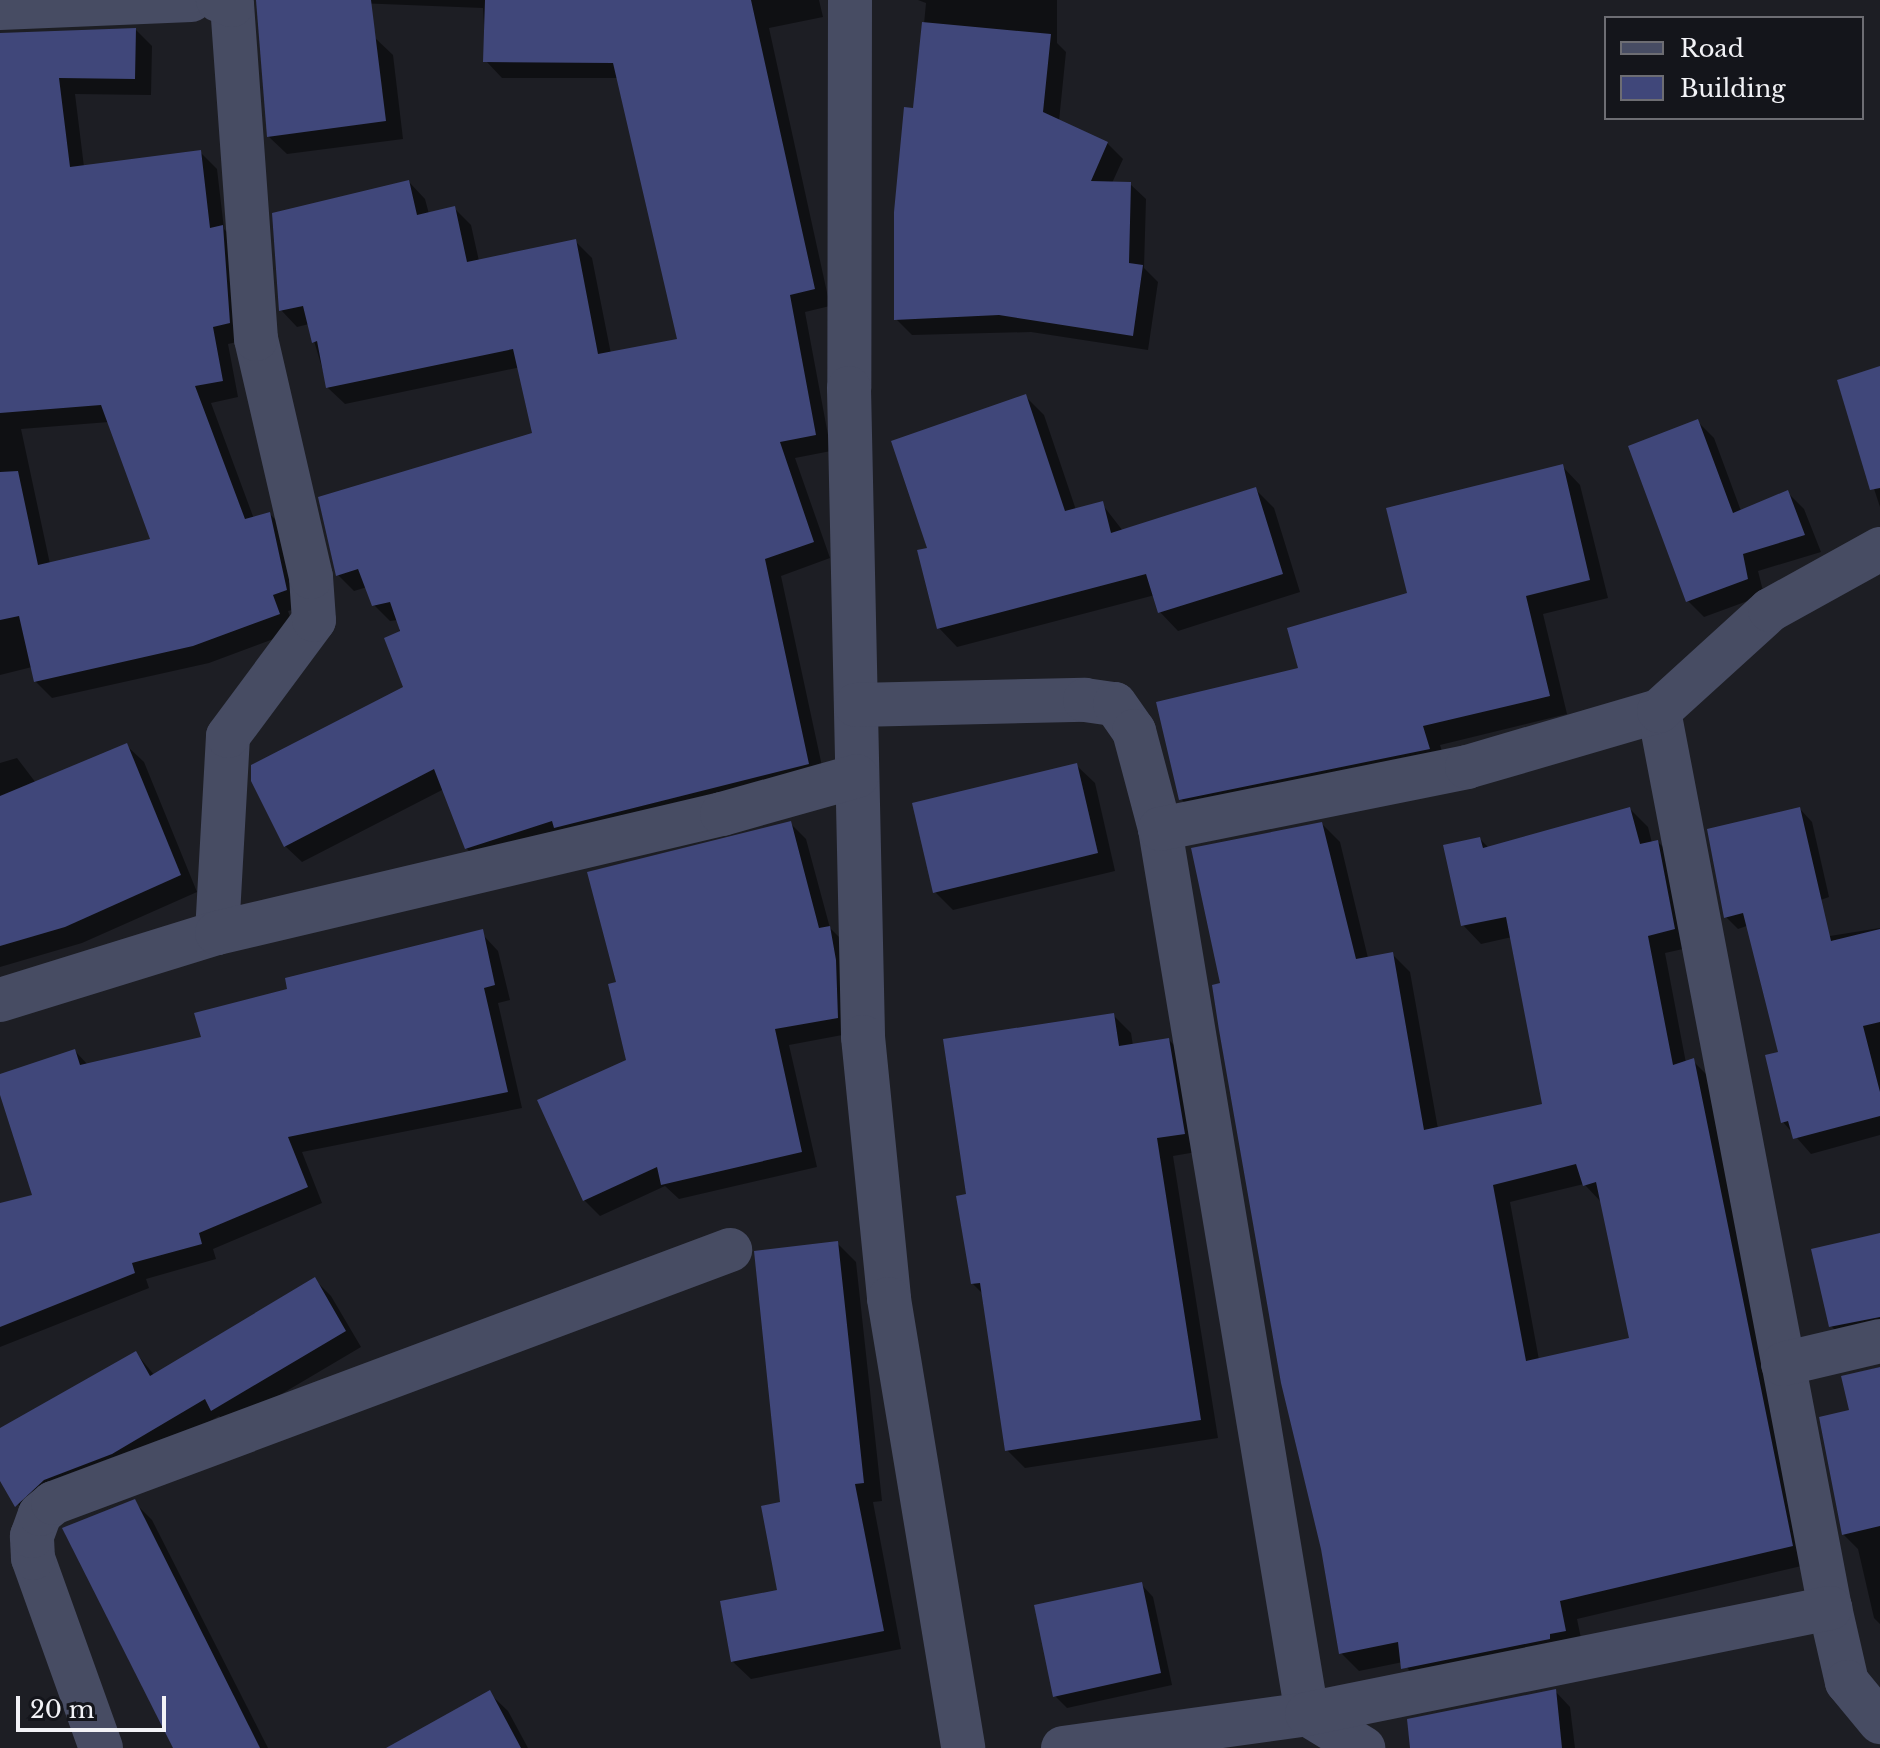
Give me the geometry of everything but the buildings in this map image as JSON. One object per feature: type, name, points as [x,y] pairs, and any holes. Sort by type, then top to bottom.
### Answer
[{"type":"street","points":[[0,8],[191,0]]},
{"type":"street","points":[[217,933],[228,736],[314,620],[311,577],[256,339],[232,5],[218,0]]},
{"type":"street","points":[[850,0],[856,705],[863,1037],[889,1299],[963,1748]]},
{"type":"street","points":[[1160,829],[1467,767],[1659,711],[1770,610],[1880,549]]},
{"type":"street","points":[[856,705],[1085,700],[1115,704],[1134,731],[1160,829],[1307,1714],[1363,1748]]},
{"type":"street","points":[[1659,711],[1830,1608],[1847,1682],[1880,1722]]},
{"type":"street","points":[[0,1000],[217,933],[707,818],[857,776]]},
{"type":"street","points":[[101,1748],[33,1558],[32,1536],[40,1514],[53,1503],[730,1250]]},
{"type":"street","points":[[1783,1364],[1880,1341]]},
{"type":"street","points":[[1063,1748],[1307,1714],[1830,1608]]}]
